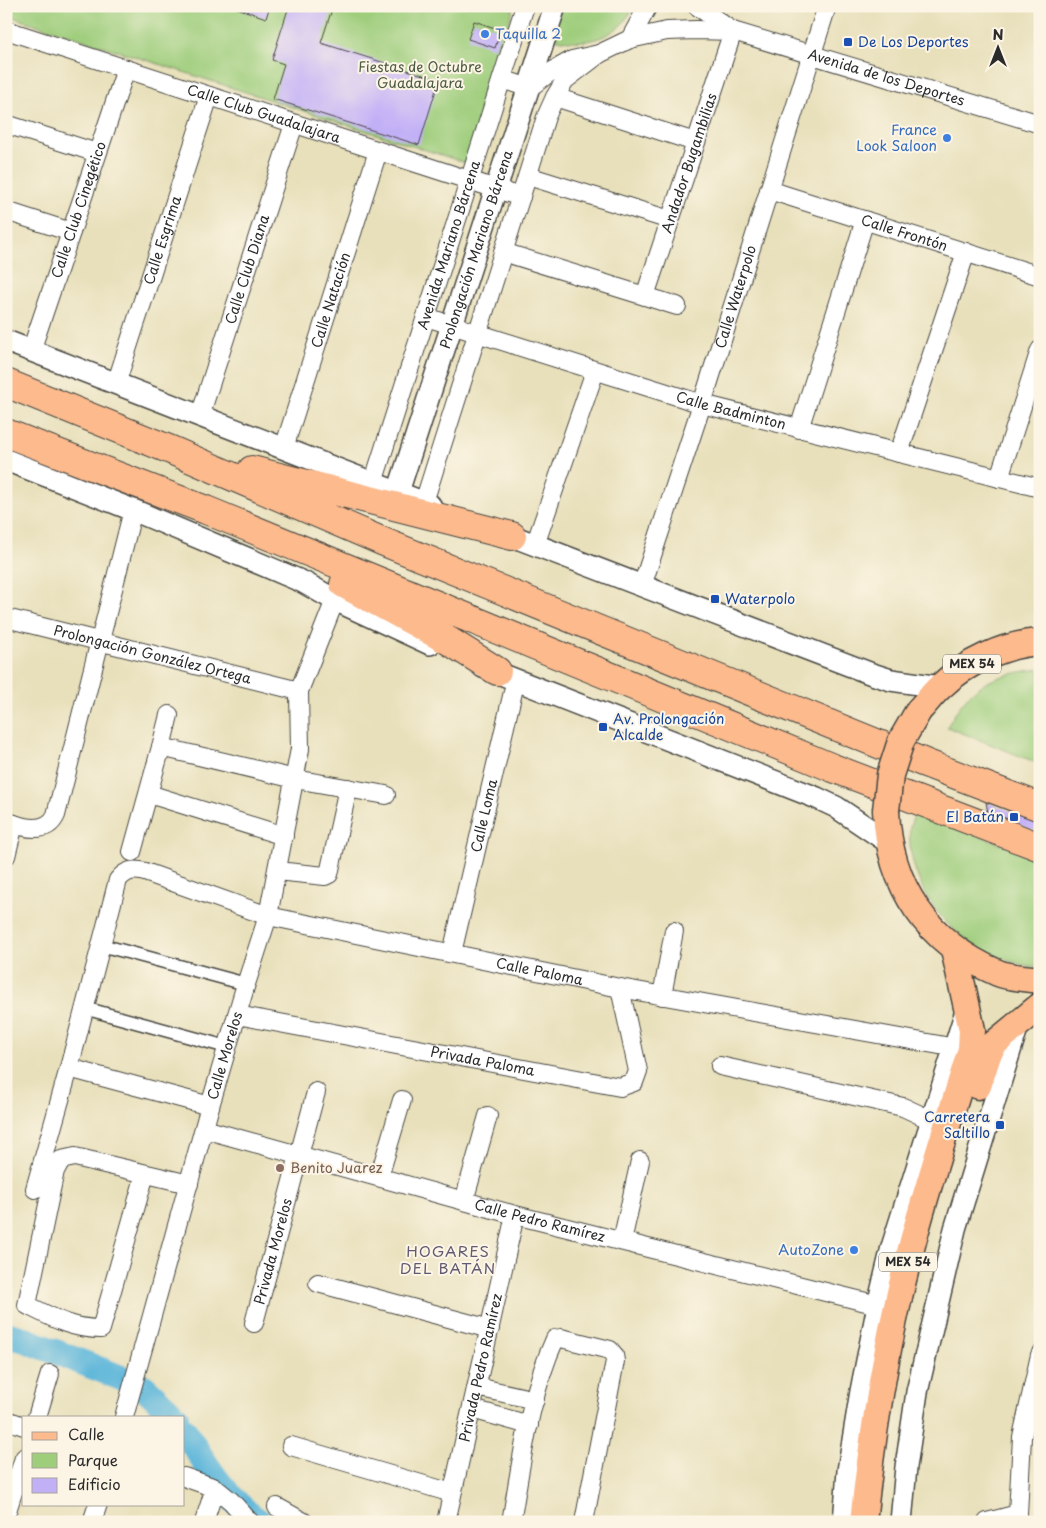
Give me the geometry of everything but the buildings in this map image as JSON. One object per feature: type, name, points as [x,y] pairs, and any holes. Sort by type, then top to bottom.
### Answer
[{"type":"highway","points":[[6,383],[171,450],[384,542],[926,763],[1040,807]]},
{"type":"highway","points":[[6,433],[206,510],[833,768],[1040,847]]},
{"type":"highway","points":[[171,450],[524,541]]},
{"type":"highway","points":[[206,510],[403,615],[507,675]]},
{"type":"main road","name":"MEX 54","points":[[1036,641],[997,652],[967,666],[940,687],[919,710],[901,741],[890,775],[886,810],[888,842],[904,890],[934,932],[954,949],[1000,974],[1040,980]]},
{"type":"main road","name":"MEX 54","points":[[863,1522],[871,1449],[884,1369],[899,1296],[916,1231],[971,1048],[972,1030],[954,949]]},
{"type":"main road","name":"MEX 54","points":[[880,1522],[900,1370],[927,1253],[988,1055],[994,1044],[1040,1006]]},
{"type":"street","name":"Avenida Mariano Bárcena","points":[[373,482],[525,6]]},
{"type":"street","name":"Prolongación Mariano Bárcena","points":[[398,492],[555,6]]},
{"type":"street","points":[[630,39],[648,6]]},
{"type":"street","name":"Avenida de los Deportes","points":[[697,6],[733,31]]},
{"type":"street","name":"Calle Waterpolo","points":[[642,586],[702,404],[827,6]]},
{"type":"street","name":"Calle Club Guadalajara","points":[[6,30],[521,197]]},
{"type":"street","name":"Avenida de los Deportes","points":[[529,88],[549,73],[572,60],[599,54],[630,39],[666,31],[733,31],[1040,124]]},
{"type":"street","name":"Andador Bugambilias","points":[[645,296],[733,31]]},
{"type":"street","name":"Prolongación Mariano Bárcena","points":[[424,502],[546,117],[565,80],[599,54]]},
{"type":"street","name":"Calle Club Cinegético","points":[[31,351],[126,69]]},
{"type":"street","points":[[502,80],[529,88]]},
{"type":"street","name":"Calle Esgrima","points":[[116,384],[209,96]]},
{"type":"street","points":[[555,97],[695,142]]},
{"type":"street","points":[[6,124],[97,153]]},
{"type":"street","name":"Calle Club Diana","points":[[200,416],[294,124]]},
{"type":"street","name":"Calle Natación","points":[[284,448],[378,151]]},
{"type":"street","points":[[528,176],[670,220]]},
{"type":"street","name":"Calle Frontón","points":[[770,190],[1040,276]]},
{"type":"street","points":[[6,211],[71,232]]},
{"type":"street","points":[[799,429],[865,220]]},
{"type":"street","points":[[503,252],[678,306]]},
{"type":"street","points":[[899,453],[966,252]]},
{"type":"street","name":"Calle Badminton","points":[[426,317],[702,404],[1040,488]]},
{"type":"street","points":[[6,341],[872,674],[891,680],[940,687]]},
{"type":"street","points":[[999,478],[1040,350]]},
{"type":"street","points":[[524,541],[595,370]]},
{"type":"street","points":[[6,460],[133,510],[303,582],[335,600],[472,663],[507,675],[836,806],[888,842]]},
{"type":"street","points":[[6,856],[10,823],[35,829],[44,828],[51,823],[56,815],[133,510]]},
{"type":"street","points":[[299,691],[335,600]]},
{"type":"street","name":"Prolongación González Ortega","points":[[6,618],[299,691]]},
{"type":"street","name":"Calle Loma","points":[[452,953],[507,675]]},
{"type":"street","name":"Calle Morelos","points":[[124,1416],[210,1106],[268,916],[300,749],[299,691]]},
{"type":"street","points":[[132,852],[162,747],[169,715]]},
{"type":"street","points":[[162,747],[295,779],[386,795]]},
{"type":"street","points":[[277,871],[325,876],[329,874],[348,788]]},
{"type":"street","points":[[149,794],[284,836]]},
{"type":"street","name":"Calle Paloma","points":[[101,945],[118,880],[130,870],[145,872],[268,916],[620,988],[956,1048]]},
{"type":"street","points":[[662,996],[674,931]]},
{"type":"street","points":[[35,1190],[70,1068],[101,945],[246,984]]},
{"type":"street","name":"Privada Paloma","points":[[237,1015],[620,1087],[634,1082],[638,1071],[620,988]]},
{"type":"street","points":[[84,1008],[227,1047]]},
{"type":"street","points":[[844,1522],[848,1471],[878,1305],[892,1248],[967,1008]]},
{"type":"street","points":[[901,1522],[906,1467],[917,1392],[955,1228],[1018,1025]]},
{"type":"street","points":[[720,1066],[903,1107],[931,1120]]},
{"type":"street","points":[[70,1068],[210,1106]]},
{"type":"street","name":"Privada Morelos","points":[[254,1324],[316,1092]]},
{"type":"street","points":[[379,1177],[402,1100]]},
{"type":"street","points":[[464,1201],[488,1116]]},
{"type":"street","name":"Calle Pedro Ramírez","points":[[204,1129],[464,1201],[878,1305]]},
{"type":"street","points":[[146,1174],[101,1329],[84,1329],[64,1323],[27,1305],[54,1171],[61,1160],[75,1158],[146,1174],[189,1184]]},
{"type":"street","points":[[622,1241],[640,1161]]},
{"type":"street","name":"Privada Pedro Ramírez","points":[[446,1522],[515,1214]]},
{"type":"street","points":[[318,1284],[490,1329]]},
{"type":"street","points":[[511,1522],[535,1400],[555,1339],[561,1338],[610,1350],[614,1355],[615,1361],[584,1522]]},
{"type":"street","points":[[987,1522],[1023,1518],[1022,1437],[1040,1354]]},
{"type":"street","points":[[37,1416],[50,1374]]},
{"type":"street","points":[[477,1387],[535,1400]]},
{"type":"street","points":[[472,1409],[529,1425]]},
{"type":"street","points":[[6,1420],[22,1425]]},
{"type":"street","points":[[291,1446],[452,1493]]},
{"type":"street","points":[[7,1512],[22,1464]]},
{"type":"street","points":[[185,1477],[214,1488],[230,1501],[250,1522]]},
{"type":"street","points":[[204,1522],[214,1488]]},
{"type":"street","points":[[92,1522],[97,1506]]},
{"type":"street","points":[[277,1508],[304,1522]]},
{"type":"green space","name":"Fiestas de Octubre Guadalajara","points":[[6,6],[514,6],[466,163],[6,15]]},
{"type":"green space","points":[[562,6],[634,6],[619,26],[610,33],[588,41],[576,41],[551,37]]},
{"type":"green space","points":[[1040,669],[1040,764],[947,727],[965,700],[988,682],[996,678]]},
{"type":"green space","points":[[916,810],[1040,860],[1040,967],[1028,966],[992,955],[961,936],[935,909],[917,876],[911,854],[910,828]]},
{"type":"waterway","points":[[6,1334],[144,1387],[175,1416]]},
{"type":"waterway","points":[[185,1432],[217,1480],[237,1503],[260,1522]]},
{"type":"place","name":"Taquilla 2","points":[[485,34]]},
{"type":"place","name":"De Los Deportes","points":[[848,42]]},
{"type":"place","name":"France Look Saloon","points":[[947,138]]},
{"type":"place","name":"Waterpolo","points":[[715,599]]},
{"type":"place","name":"Av. Prolongación Alcalde","points":[[603,727]]},
{"type":"place","name":"El Batán","points":[[1014,817]]},
{"type":"place","name":"Carretera Saltillo","points":[[1000,1125]]},
{"type":"place","name":"Benito Juarez","points":[[280,1168]]},
{"type":"place","name":"AutoZone","points":[[854,1250]]},
{"type":"district","name":"HOGARES DEL BATÁN","points":[[448,1260]]}]
